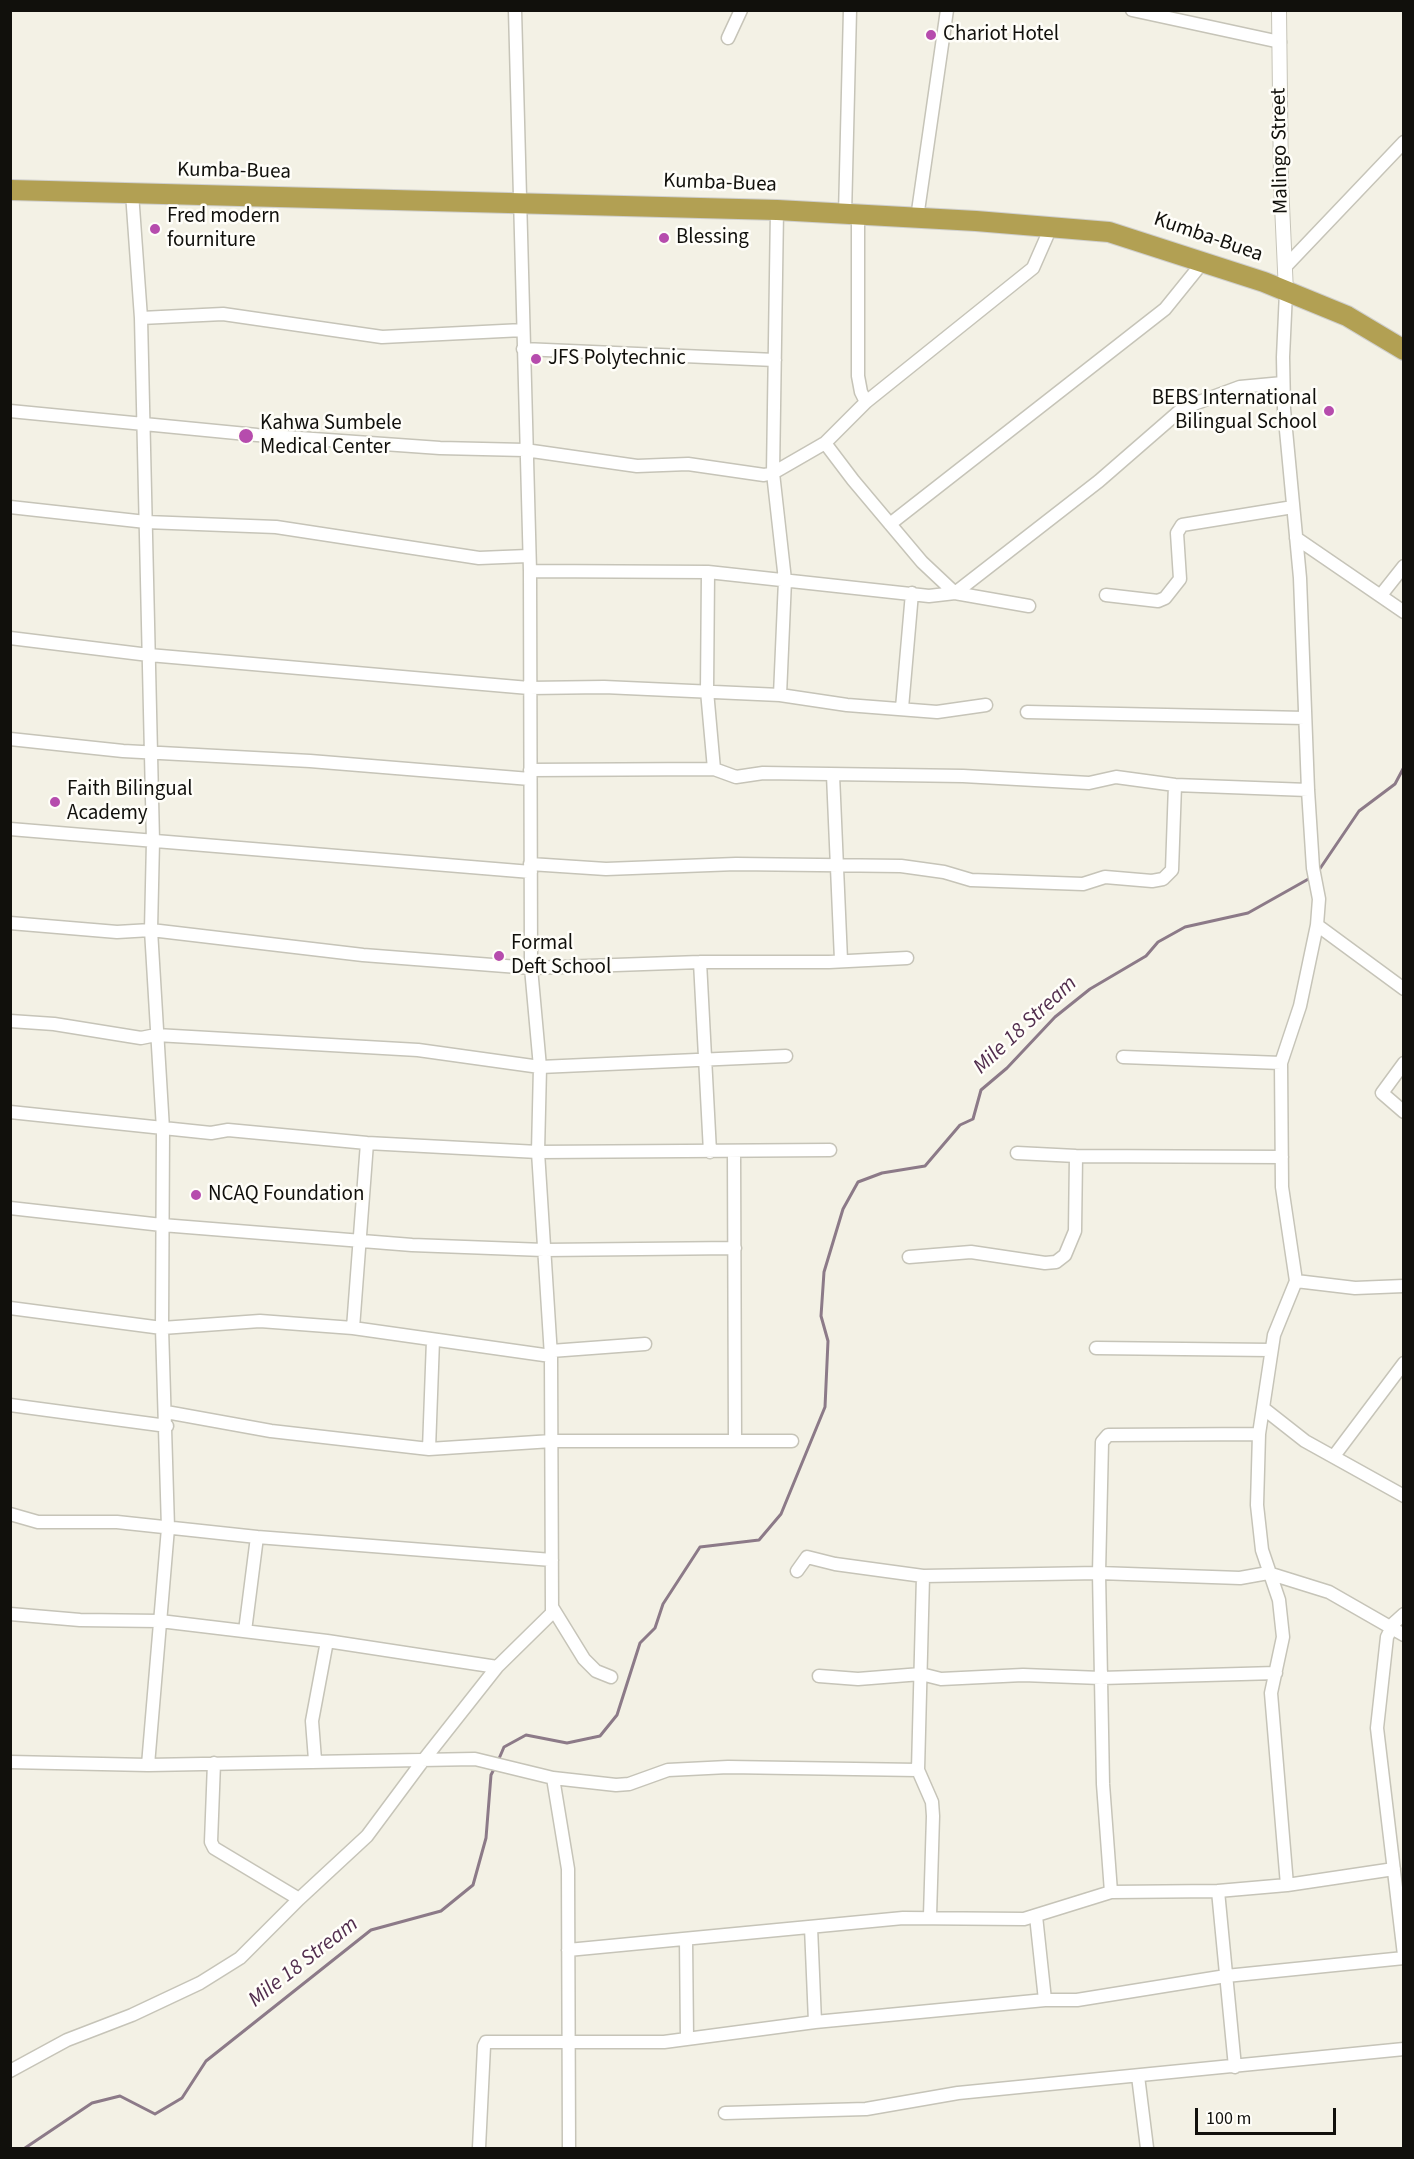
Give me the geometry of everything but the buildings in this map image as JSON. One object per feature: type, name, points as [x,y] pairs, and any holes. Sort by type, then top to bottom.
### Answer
[{"type":"highway","name":"Kumba-Buea","points":[[10,190],[777,210],[1051,227],[1118,234],[1286,291],[1357,320],[1404,350]]},
{"type":"street","points":[[10,2071],[68,2040],[132,2015],[225,1970],[245,1954],[299,1899],[368,1836],[422,1761],[497,1667],[549,1617],[552,1607],[551,1354],[538,1152],[540,1067],[531,968],[530,571],[515,10]]},
{"type":"street","points":[[728,38],[741,10]]},
{"type":"street","points":[[850,10],[852,216],[858,376],[861,392],[867,402]]},
{"type":"street","points":[[917,218],[947,10]]},
{"type":"street","points":[[1132,10],[1280,42]]},
{"type":"street","name":"Malingo Street","points":[[1279,10],[1286,291]]},
{"type":"street","points":[[1285,267],[1404,142]]},
{"type":"street","points":[[132,193],[141,318],[144,423],[153,841],[152,930],[156,1035],[163,1129],[162,1328],[167,1426],[168,1528],[148,1765]]},
{"type":"street","points":[[777,210],[773,473],[785,580],[780,695]]},
{"type":"street","points":[[10,411],[257,435],[440,448],[525,450],[626,465],[688,464],[757,475],[773,473],[825,443],[867,402],[1033,268],[1051,227]]},
{"type":"street","points":[[890,524],[1165,309],[1203,262]]},
{"type":"street","points":[[1286,291],[1283,383],[1300,578],[1313,868],[1319,899],[1317,925],[1300,1006],[1281,1063],[1283,1194],[1296,1281],[1278,1323],[1271,1350],[1259,1434],[1257,1505],[1262,1550],[1268,1574],[1279,1600],[1283,1637],[1271,1693],[1287,1885]]},
{"type":"street","points":[[141,318],[223,314],[382,338],[523,330]]},
{"type":"street","points":[[523,349],[775,360]]},
{"type":"street","points":[[955,593],[1099,481],[1183,408],[1240,387],[1283,383]]},
{"type":"street","points":[[825,443],[922,562],[955,593]]},
{"type":"street","points":[[10,507],[146,522],[276,527],[479,558],[528,556]]},
{"type":"street","points":[[1106,595],[1158,601],[1166,598],[1180,579],[1178,533],[1182,525],[1293,507]]},
{"type":"street","points":[[1296,538],[1404,612]]},
{"type":"street","points":[[1381,595],[1404,566]]},
{"type":"street","points":[[530,571],[708,572],[929,596],[955,593],[1029,606]]},
{"type":"street","points":[[708,572],[707,691],[714,769]]},
{"type":"street","points":[[902,708],[912,593]]},
{"type":"street","points":[[10,638],[149,655],[529,688],[604,687],[780,695],[847,705],[938,712],[986,705]]},
{"type":"street","points":[[1027,712],[1305,718]]},
{"type":"street","points":[[10,739],[123,751],[310,760],[530,775],[714,769],[736,777],[764,773],[963,776],[1082,783],[1123,777],[1175,785],[1308,790]]},
{"type":"street","points":[[833,775],[842,960]]},
{"type":"street","points":[[10,829],[531,868],[606,869],[736,864],[901,866],[944,872],[971,880],[1083,884],[1105,877],[1163,879],[1172,870],[1175,785]]},
{"type":"street","points":[[10,923],[117,932],[152,930],[363,955],[531,968],[907,958]]},
{"type":"street","points":[[1317,925],[1404,989]]},
{"type":"street","points":[[699,962],[710,1152]]},
{"type":"street","points":[[10,1021],[54,1024],[141,1038],[156,1035],[418,1050],[540,1067],[786,1056]]},
{"type":"street","points":[[1123,1057],[1281,1063]]},
{"type":"street","points":[[1404,1063],[1382,1093],[1404,1112]]},
{"type":"street","points":[[10,1112],[211,1133],[228,1130],[367,1143],[538,1152],[830,1150]]},
{"type":"street","points":[[353,1328],[367,1143]]},
{"type":"street","points":[[734,1152],[735,1441]]},
{"type":"street","points":[[1017,1153],[1076,1156],[1282,1157]]},
{"type":"street","points":[[909,1257],[972,1252],[1045,1263],[1056,1262],[1065,1255],[1075,1231],[1076,1156]]},
{"type":"street","points":[[10,1208],[162,1225],[360,1242],[544,1250],[735,1248]]},
{"type":"street","points":[[1296,1281],[1355,1288],[1404,1286]]},
{"type":"street","points":[[10,1308],[162,1328],[260,1321],[353,1328],[551,1354],[645,1344]]},
{"type":"street","points":[[429,1449],[433,1340]]},
{"type":"street","points":[[1096,1348],[1271,1350]]},
{"type":"street","points":[[1334,1456],[1404,1363]]},
{"type":"street","points":[[10,1406],[167,1426]]},
{"type":"street","points":[[1263,1408],[1305,1441],[1404,1496]]},
{"type":"street","points":[[166,1412],[271,1431],[429,1449],[552,1441],[792,1441]]},
{"type":"street","points":[[1111,1892],[1103,1784],[1099,1573],[1102,1442],[1105,1437],[1259,1434]]},
{"type":"street","points":[[10,1514],[38,1521],[117,1522],[256,1537],[552,1560]]},
{"type":"street","points":[[245,1632],[256,1537]]},
{"type":"street","points":[[797,1571],[807,1557],[835,1564],[923,1576],[1099,1573],[1240,1578],[1268,1574],[1329,1592],[1404,1635]]},
{"type":"street","points":[[923,1576],[918,1770],[932,1802],[930,1916]]},
{"type":"street","points":[[552,1607],[584,1659],[596,1671],[611,1677]]},
{"type":"street","points":[[10,1614],[80,1620],[160,1621],[327,1641],[497,1667]]},
{"type":"street","points":[[479,2148],[486,2042],[664,2042],[815,2022],[1045,2000],[1077,2000],[1226,1976],[1404,1957],[1377,1728],[1390,1628],[1404,1614]]},
{"type":"street","points":[[315,1760],[312,1722],[327,1641]]},
{"type":"street","points":[[819,1676],[858,1679],[921,1674],[941,1679],[1023,1675],[1101,1678],[1276,1673]]},
{"type":"street","points":[[10,1762],[148,1765],[315,1760],[484,1760],[554,1778],[616,1785],[629,1784],[668,1770],[728,1767],[918,1770]]},
{"type":"street","points":[[214,1763],[209,1834],[214,1848],[299,1899]]},
{"type":"street","points":[[554,1778],[567,1859],[569,2148]]},
{"type":"street","points":[[568,1950],[930,1916],[1024,1918],[1111,1892],[1218,1891],[1287,1885],[1394,1869]]},
{"type":"street","points":[[1218,1891],[1235,2067]]},
{"type":"street","points":[[1036,1916],[1045,2000]]},
{"type":"street","points":[[811,1927],[815,2022]]},
{"type":"street","points":[[686,1939],[687,2039]]},
{"type":"street","points":[[725,2114],[866,2109],[958,2093],[1404,2049]]},
{"type":"street","points":[[1138,2076],[1147,2148]]},
{"type":"waterway","name":"Mile 18 Stream","points":[[1317,873],[1359,811],[1395,784],[1404,767]]},
{"type":"waterway","name":"Mile 18 Stream","points":[[498,1761],[504,1747],[526,1735],[567,1743],[600,1736],[617,1715],[640,1643],[655,1628],[663,1604],[700,1547],[759,1540],[781,1514],[825,1407],[828,1341],[821,1316],[824,1272],[843,1209],[858,1182],[882,1173],[925,1166],[960,1125],[973,1119],[981,1090],[1007,1068],[1055,1017],[1090,989],[1146,956],[1158,942],[1185,927],[1248,913],[1312,877]]},
{"type":"waterway","name":"Mile 18 Stream","points":[[25,2148],[92,2103],[120,2096],[155,2114],[182,2098],[206,2061],[371,1930],[441,1911],[473,1885],[486,1838],[491,1775],[495,1767]]},
{"type":"place","name":"Chariot Hotel","points":[[931,35]]},
{"type":"place","name":"Fred modern fourniture","points":[[155,229]]},
{"type":"place","name":"Blessing","points":[[664,238]]},
{"type":"place","name":"JFS Polytechnic","points":[[536,359]]},
{"type":"place","name":"BEBS International Bilingual School","points":[[1329,411]]},
{"type":"place","name":"Kahwa Sumbele Medical Center","points":[[246,436]]},
{"type":"place","name":"Faith Bilingual Academy","points":[[55,802]]},
{"type":"place","name":"Formal Deft School","points":[[499,956]]},
{"type":"place","name":"NCAQ Foundation","points":[[196,1195]]}]
